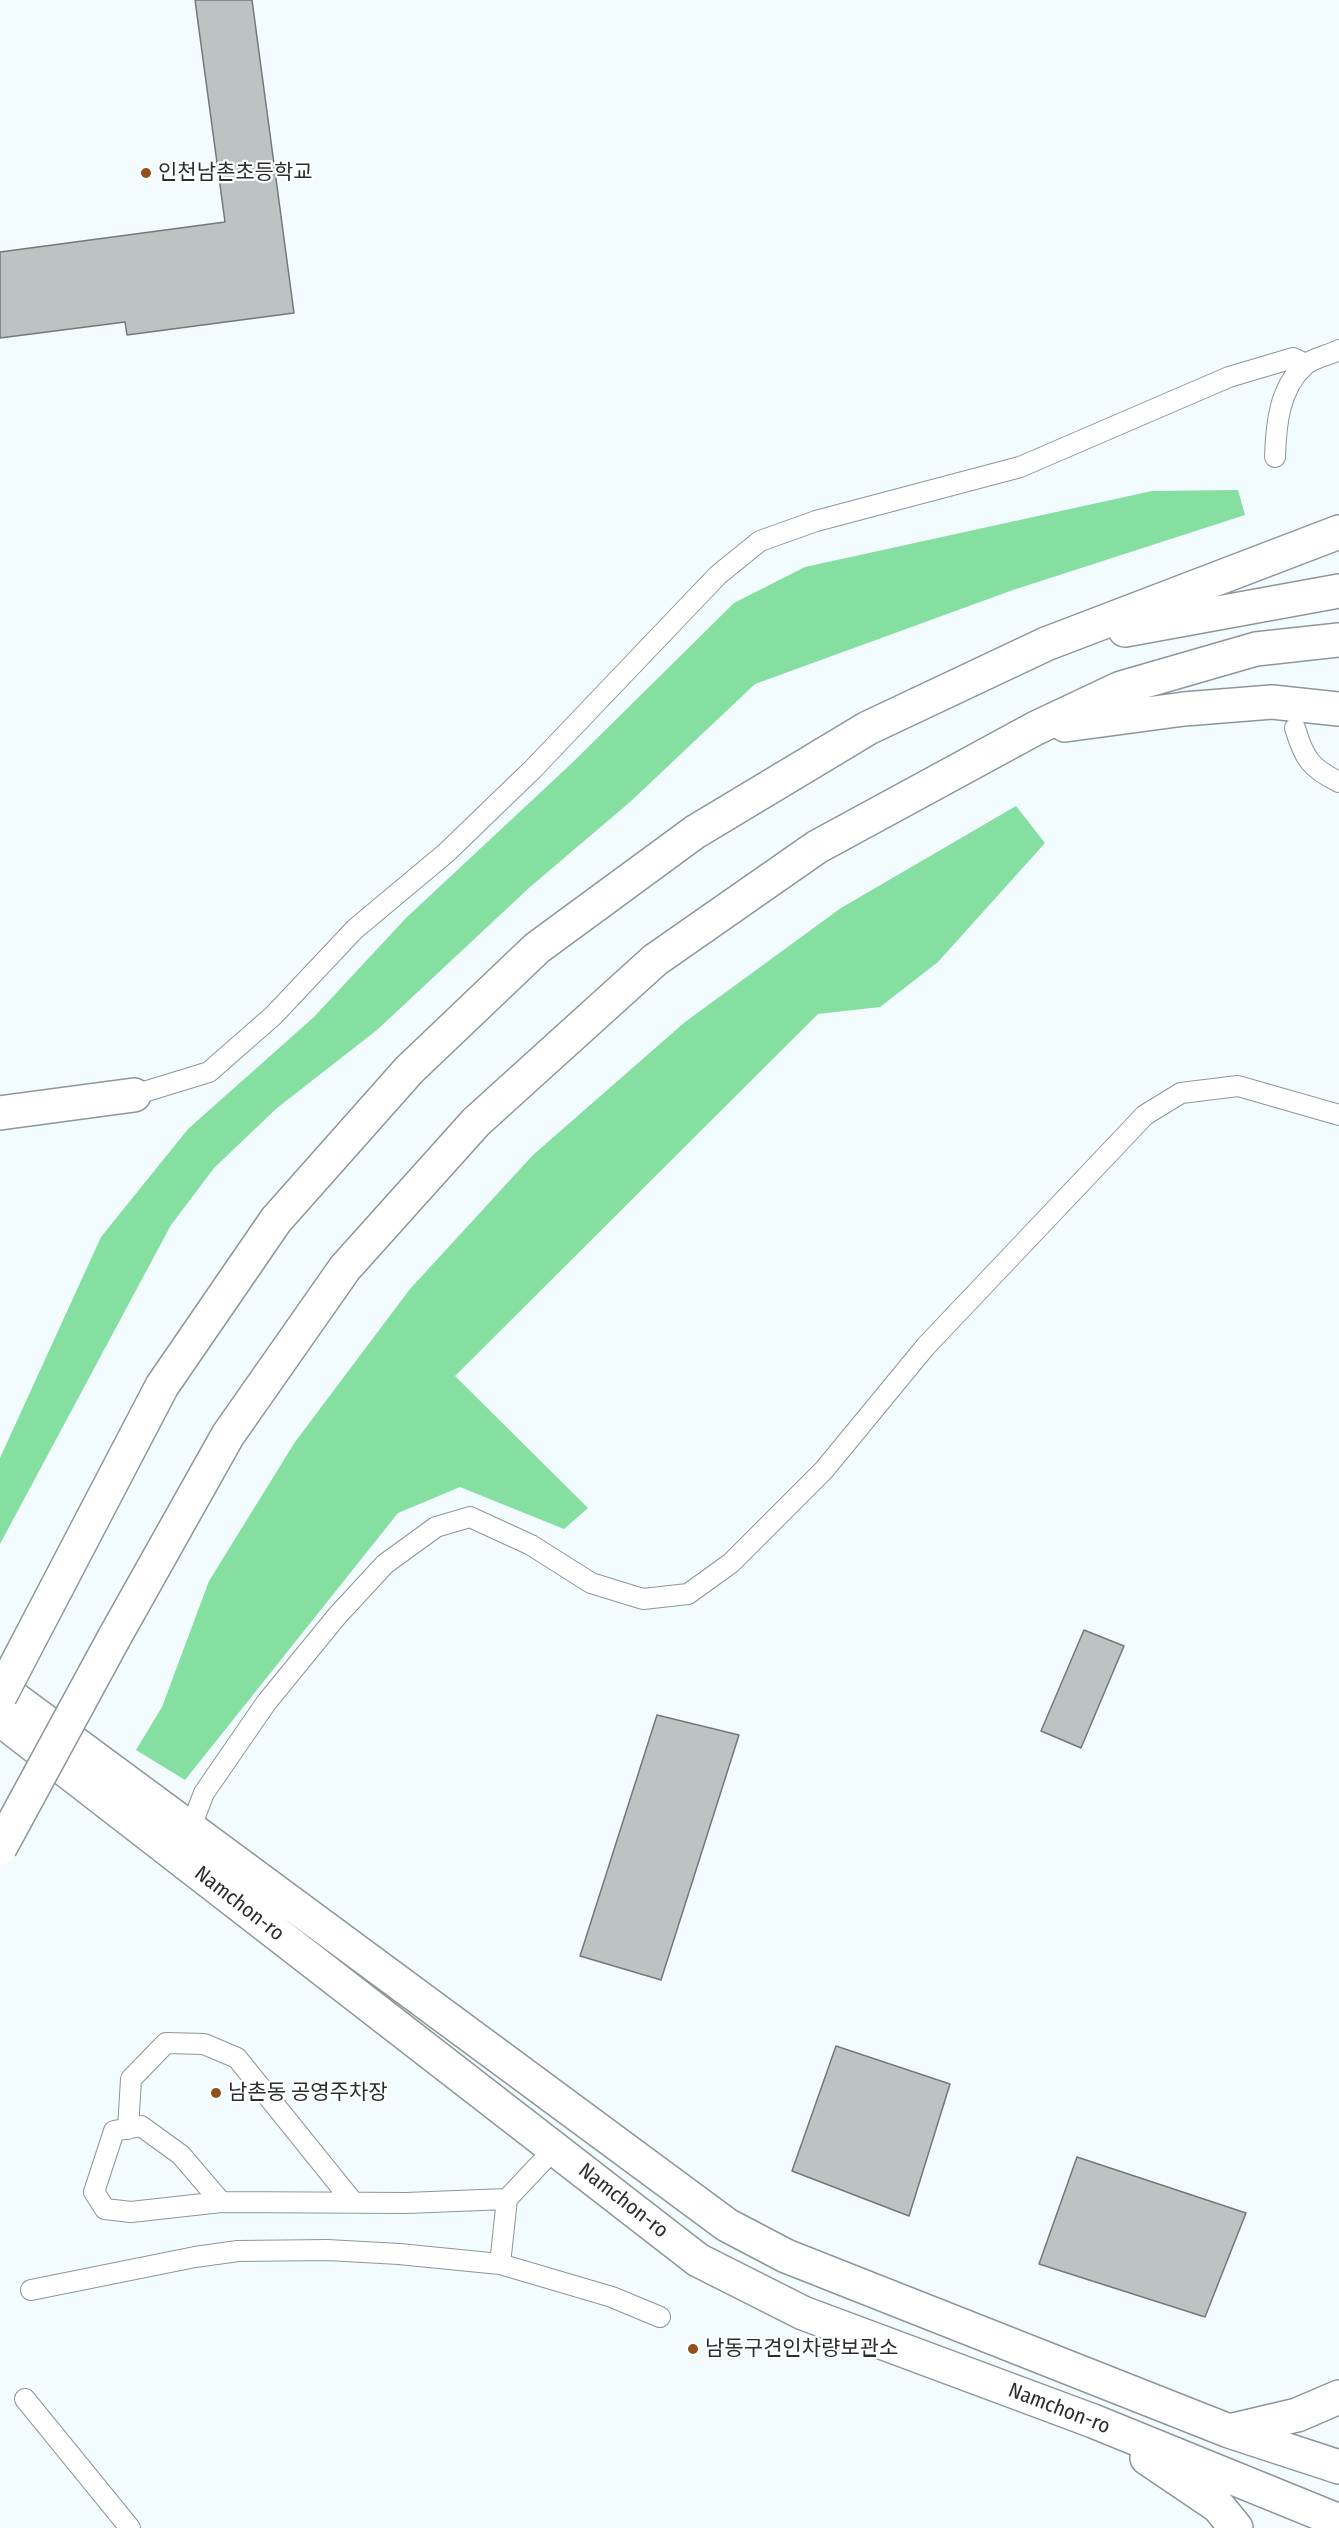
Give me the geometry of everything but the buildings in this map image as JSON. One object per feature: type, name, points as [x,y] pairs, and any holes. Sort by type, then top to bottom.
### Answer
[{"type":"main road","points":[[0,1696],[162,1386],[276,1220],[409,1070],[537,948],[695,832],[868,728],[1046,644],[1339,532]]},
{"type":"main road","points":[[1046,644],[1339,591]]},
{"type":"main road","points":[[0,1848],[228,1435],[339,1277],[476,1122],[655,960],[817,847],[1036,728],[1121,688],[1256,649],[1339,640]]},
{"type":"main road","points":[[1036,728],[1184,709],[1272,702],[1339,709]]},
{"type":"main road","points":[[0,1113],[134,1095]]},
{"type":"main road","name":"Namchon-ro","points":[[0,1688],[727,2225],[786,2256],[1229,2431],[1339,2467]]},
{"type":"main road","name":"Namchon-ro","points":[[0,1719],[698,2260],[803,2313],[1093,2421],[1339,2521]]},
{"type":"main road","points":[[1229,2431],[1297,2415],[1339,2397]]},
{"type":"main road","points":[[1093,2421],[1218,2506],[1236,2528]]},
{"type":"lane","points":[[1275,457],[1281,404],[1292,380],[1306,364],[1339,350]]},
{"type":"lane","points":[[134,1095],[209,1072],[266,1022],[355,929],[446,853],[533,769],[718,576],[760,541],[816,521],[1020,467],[1229,377],[1293,358],[1306,364]]},
{"type":"lane","points":[[1295,728],[1301,749],[1311,765],[1322,774],[1339,782]]},
{"type":"lane","points":[[190,1829],[204,1792],[266,1703],[337,1616],[385,1564],[436,1527],[470,1517],[531,1545],[591,1583],[643,1599],[688,1594],[731,1563],[824,1470],[926,1346],[1145,1115],[1181,1093],[1238,1086],[1339,1115]]},
{"type":"lane","points":[[128,2129],[131,2079],[166,2043],[204,2044],[237,2058],[353,2202]]},
{"type":"lane","points":[[221,2202],[181,2156],[141,2126],[114,2131],[94,2192],[105,2209],[131,2212],[221,2202],[507,2199]]},
{"type":"lane","points":[[500,2265],[507,2199],[555,2148]]},
{"type":"lane","points":[[32,2290],[195,2257],[238,2252],[327,2250],[399,2254],[500,2265],[612,2297],[660,2317]]},
{"type":"lane","points":[[25,2399],[130,2528]]},
{"type":"green space","points":[[1238,490],[1245,515],[1013,590],[755,684],[630,802],[530,887],[377,1030],[277,1108],[214,1168],[171,1225],[0,1544],[0,1458],[101,1237],[188,1129],[314,1017],[406,918],[572,763],[734,603],[805,567],[1152,491]]},
{"type":"green space","points":[[1016,806],[1045,843],[938,962],[880,1007],[818,1014],[455,1376],[588,1508],[564,1529],[460,1487],[398,1513],[185,1780],[136,1750],[162,1707],[209,1581],[295,1442],[410,1289],[533,1155],[685,1022],[841,908]]},
{"type":"place","name":"인천남촌초등학교","points":[[146,173]]},
{"type":"place","name":"남촌동 공영주차장","points":[[216,2093]]},
{"type":"place","name":"남동구견인차량보관소","points":[[693,2349]]}]
